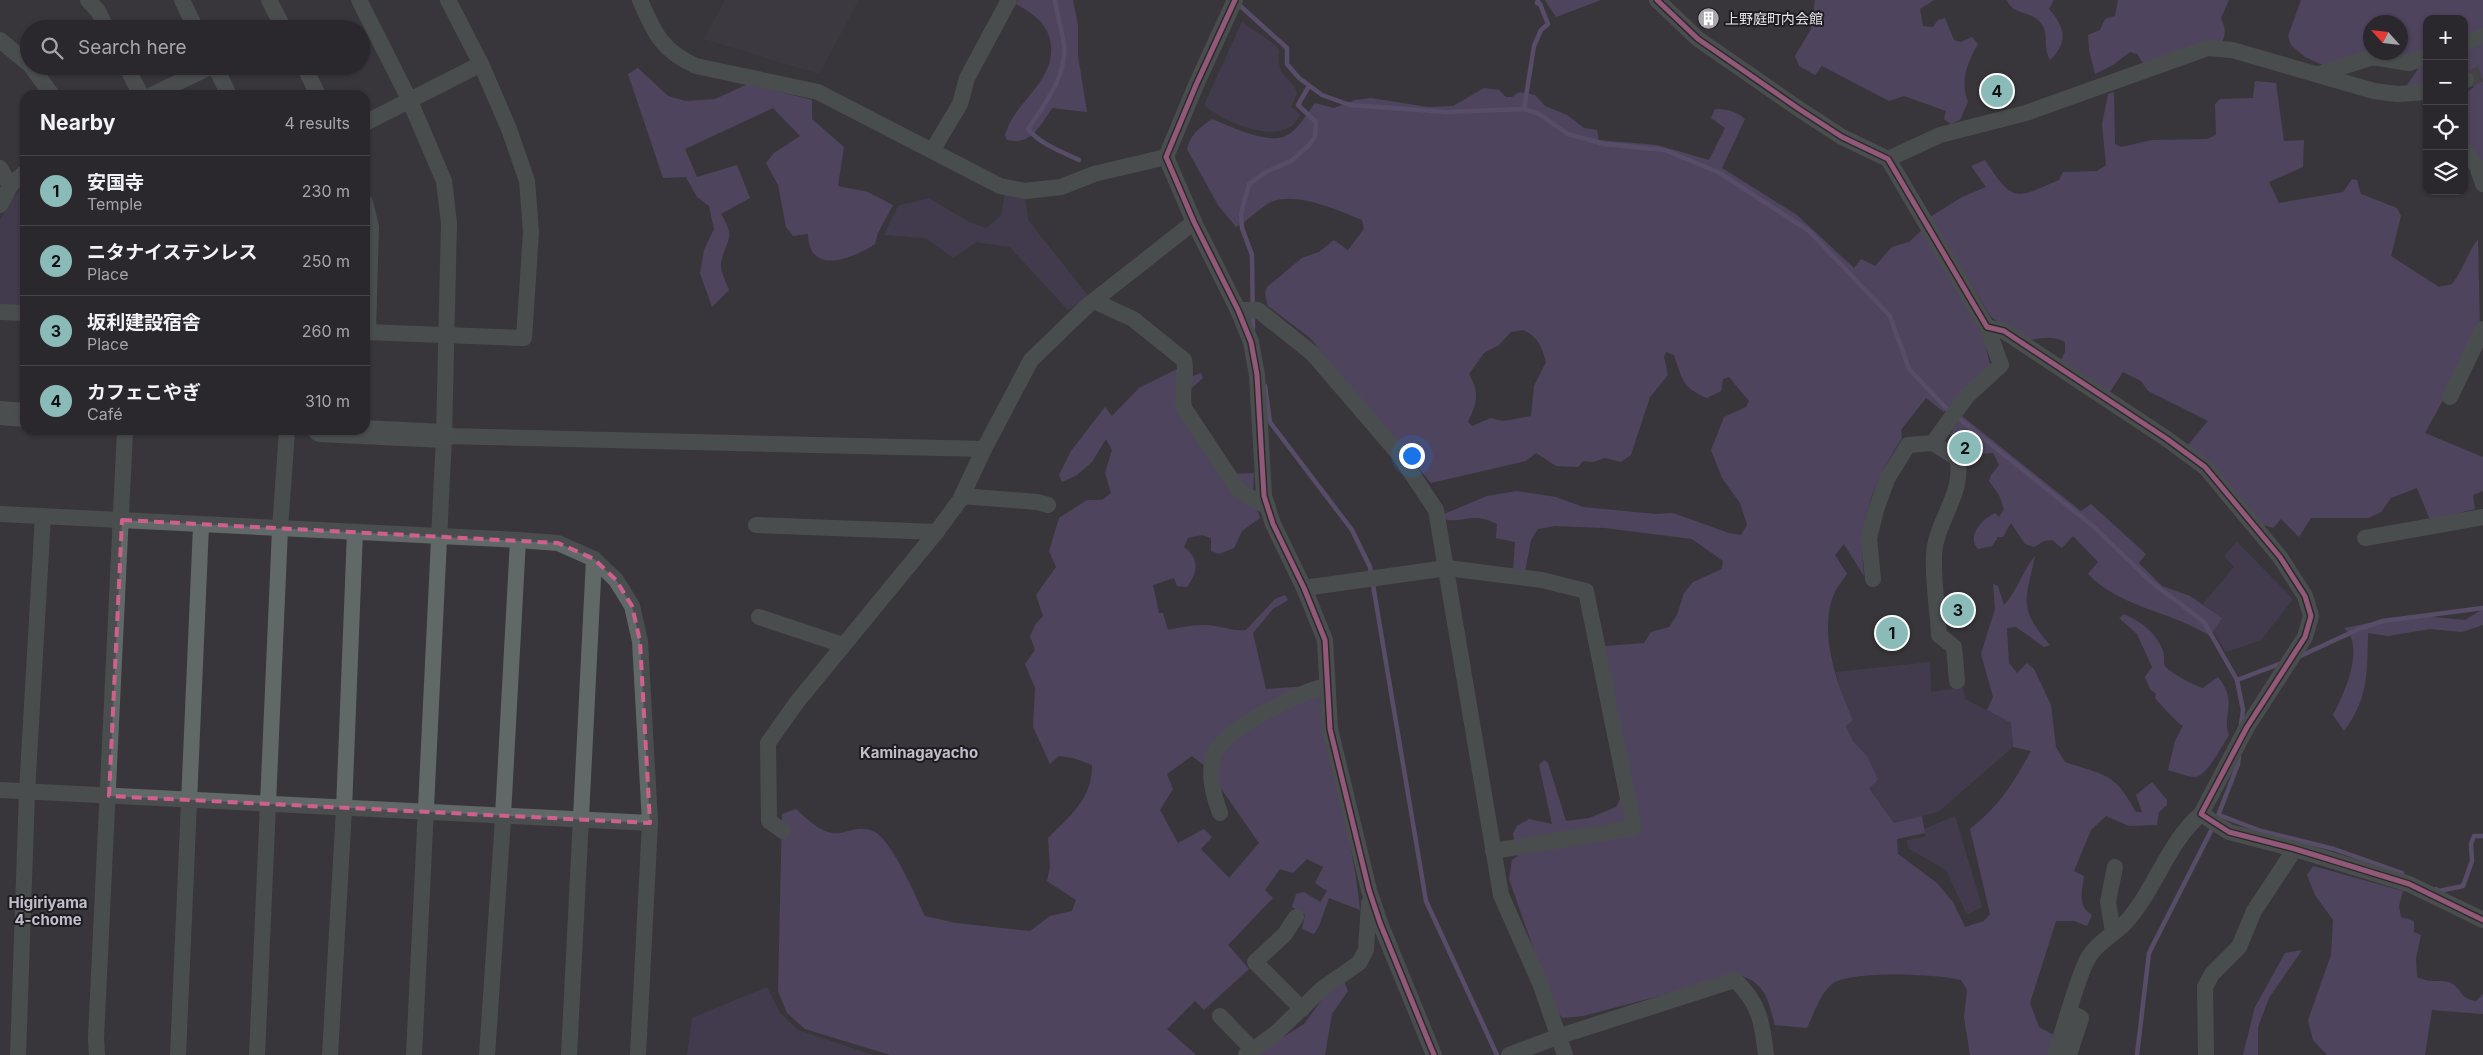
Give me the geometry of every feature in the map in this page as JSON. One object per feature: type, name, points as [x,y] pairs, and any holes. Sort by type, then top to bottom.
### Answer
[{"type":"street","points":[[88,0],[98,11],[102,20]]},
{"type":"street","points":[[182,0],[192,20]]},
{"type":"street","points":[[269,0],[279,20]]},
{"type":"street","points":[[359,0],[369,20]]},
{"type":"street","points":[[370,332],[524,338],[531,232],[526,181],[509,129],[481,64],[448,0]]},
{"type":"street","points":[[640,0],[652,28],[666,49],[678,58],[696,66],[818,92],[1000,186],[1025,191],[1061,187],[1094,174],[1166,157]]},
{"type":"street","points":[[932,151],[960,104],[967,78],[1009,0]]},
{"type":"street","points":[[1657,0],[1698,39],[1799,109],[1842,137],[1888,159],[1987,327],[2001,365],[1967,396],[1932,443]]},
{"type":"street","points":[[1234,3],[1166,157],[1194,222],[1246,310],[1257,375],[1264,496],[1273,524],[1304,588],[1325,640],[1330,729],[1369,890],[1380,923],[1434,1055]]},
{"type":"street","points":[[370,22],[409,99],[444,181],[449,222],[444,436],[424,813],[414,1055]]},
{"type":"street","points":[[2468,42],[2483,36]]},
{"type":"street","points":[[0,40],[20,57]]},
{"type":"street","points":[[1888,159],[1940,135],[2026,113],[2208,48],[2232,50],[2374,91],[2398,94],[2423,94]]},
{"type":"street","points":[[2319,74],[2373,57],[2409,63],[2423,58]]},
{"type":"street","points":[[370,120],[481,64]]},
{"type":"street","points":[[37,75],[48,90]]},
{"type":"street","points":[[131,75],[138,90]]},
{"type":"street","points":[[163,90],[195,75]]},
{"type":"street","points":[[219,75],[226,90]]},
{"type":"street","points":[[308,75],[316,90]]},
{"type":"street","points":[[2468,155],[2477,166],[2483,184]]},
{"type":"street","points":[[0,168],[10,186]]},
{"type":"street","points":[[0,204],[10,186],[20,177]]},
{"type":"street","points":[[783,831],[769,821],[768,743],[797,702],[937,532],[962,496],[984,449],[1031,360],[1094,301],[1194,222]]},
{"type":"street","points":[[370,223],[370,248]]},
{"type":"street","points":[[1094,301],[1133,319],[1184,360],[1186,370],[1181,396],[1184,408],[1239,491],[1268,508]]},
{"type":"street","points":[[1246,310],[1313,354],[1398,453],[1436,510],[1501,895],[1540,983],[1557,1037],[1565,1055]]},
{"type":"street","points":[[0,312],[20,313]]},
{"type":"street","points":[[1987,327],[2004,331],[2167,439],[2205,467],[2280,558],[2305,596],[2311,616],[2305,637],[2244,733],[2204,816],[2188,826],[2147,894],[2124,923],[2099,944],[2086,962],[2055,1055]]},
{"type":"street","points":[[2450,397],[2483,329]]},
{"type":"street","points":[[0,413],[20,415]]},
{"type":"street","points":[[370,432],[444,436],[984,449]]},
{"type":"street","points":[[97,1055],[96,1038],[125,435]]},
{"type":"street","points":[[257,1055],[280,529],[287,435]]},
{"type":"street","points":[[1874,579],[1869,538],[1887,479],[1908,445],[1932,443],[1957,458],[1960,471],[1950,508],[1935,546],[1939,635],[1954,647],[1957,680]]},
{"type":"street","points":[[962,496],[1037,502],[1048,505]]},
{"type":"street","points":[[0,514],[201,526],[438,534],[558,543],[594,559],[616,580],[632,606],[640,640],[650,823],[638,1055]]},
{"type":"street","points":[[18,1055],[27,792],[43,516]]},
{"type":"street","points":[[2365,538],[2483,517]]},
{"type":"street","points":[[756,525],[937,532]]},
{"type":"street","points":[[178,1055],[201,526]]},
{"type":"street","points":[[330,1055],[344,809],[355,532]]},
{"type":"street","points":[[487,1055],[503,816],[518,540]]},
{"type":"street","points":[[568,1055],[594,559]]},
{"type":"street","points":[[1304,588],[1447,568],[1542,580],[1586,591],[1634,828],[1493,851]]},
{"type":"street","points":[[759,617],[843,645]]},
{"type":"street","points":[[1220,813],[1214,796],[1211,771],[1216,752],[1228,738],[1268,711],[1313,689],[1327,686]]},
{"type":"street","points":[[0,790],[344,809],[650,823]]},
{"type":"street","points":[[2204,816],[2224,829],[2409,884],[2483,920]]},
{"type":"street","points":[[2206,1055],[2205,987],[2212,974],[2239,947],[2254,911],[2295,849]]},
{"type":"street","points":[[2109,872],[2108,902],[2113,932]]},
{"type":"street","points":[[1220,1016],[1249,1052],[1276,1033],[1323,988],[1359,963],[1366,950],[1369,890]]},
{"type":"street","points":[[1296,917],[1285,934],[1255,962],[1302,1009]]},
{"type":"street","points":[[1509,1055],[1557,1037],[1734,980],[1756,1004],[1762,1021],[1766,1055]]},
{"type":"street","points":[[2069,1055],[2081,1018],[2070,1012]]},
{"type":"highlighted area","points":[[122,520],[558,543],[594,559],[616,580],[632,606],[640,641],[650,823],[109,796]]},
{"type":"shaded area","points":[[725,0],[859,0],[819,74],[704,39]]},
{"type":"shaded area","points":[[1018,0],[1073,0],[1078,25],[1078,56],[1087,112],[1052,108],[1034,133],[1023,140],[1015,141],[1007,140],[1005,135],[1016,112],[1040,82],[1046,71],[1050,59],[1051,46],[1050,38],[1040,20],[1016,4]]},
{"type":"shaded area","points":[[1545,0],[1601,0],[1556,17]]},
{"type":"shaded area","points":[[1815,0],[1934,0],[1920,9],[1923,26],[1933,27],[1938,20],[1945,18],[1954,40],[1961,42],[1972,37],[1978,44],[1966,72],[1965,87],[1968,102],[1960,120],[1951,124],[1944,119],[1946,111],[1904,96],[1889,101],[1822,66],[1815,75],[1799,66],[1795,56],[1811,29]]},
{"type":"shaded area","points":[[2007,0],[2054,0],[2049,9],[2059,22],[2063,34],[2060,47],[2050,60],[2046,49],[2043,26],[2032,16],[2013,8]]},
{"type":"shaded area","points":[[2118,0],[2229,0],[2221,18],[2225,31],[2224,38],[2217,50],[2145,66],[2137,54],[2130,52],[2113,65],[2095,74],[2089,50],[2088,35],[2100,30],[2105,19],[2115,16]]},
{"type":"shaded area","points":[[2301,0],[2483,0],[2483,162],[2468,144],[2468,92],[2474,87],[2468,79],[2468,15],[2423,15],[2423,86],[2405,88],[2418,69],[2414,57],[2408,58],[2408,15],[2363,15],[2363,60],[2384,60],[2325,66],[2305,57],[2291,45],[2288,36]]},
{"type":"shaded area","points":[[1242,22],[1274,44],[1279,50],[1282,73],[1295,88],[1297,94],[1291,107],[1301,115],[1291,126],[1282,130],[1271,132],[1246,127],[1222,117],[1204,105]]},
{"type":"shaded area","points":[[638,68],[668,96],[686,101],[715,99],[748,84],[812,100],[812,119],[844,147],[838,186],[868,192],[893,205],[878,233],[875,244],[845,258],[824,260],[816,256],[810,247],[808,234],[793,236],[786,227],[778,185],[766,163],[774,153],[800,136],[773,108],[685,149],[697,177],[737,165],[750,198],[721,214],[729,234],[721,266],[729,290],[712,307],[700,273],[704,250],[714,229],[709,206],[697,197],[686,177],[663,178],[628,74]]},
{"type":"shaded area","points":[[2255,81],[2276,83],[2284,141],[2304,140],[2303,167],[2269,182],[2279,203],[2343,192],[2352,179],[2357,180],[2361,194],[2397,208],[2401,216],[2391,256],[2439,287],[2452,284],[2478,239],[2480,333],[2425,433],[2483,457],[2483,491],[2473,495],[2475,509],[2430,520],[2417,488],[2391,498],[2381,512],[2368,518],[2311,518],[2299,537],[2281,519],[2273,528],[2263,525],[2187,446],[2208,421],[2148,391],[2141,381],[2123,372],[2108,395],[2059,363],[2065,352],[2065,342],[2051,338],[2026,341],[1991,317],[1930,217],[1962,197],[1986,187],[1971,166],[1985,160],[2002,184],[2015,193],[2023,194],[2059,180],[2063,172],[2097,171],[2106,165],[2102,124],[2108,94],[2114,92],[2115,144],[2121,147],[2152,140],[2207,139],[2216,135],[2215,104],[2220,99],[2253,98]]},
{"type":"shaded area","points":[[1484,88],[1499,90],[1506,97],[1512,97],[1519,92],[1535,95],[1545,106],[1567,115],[1584,128],[1597,130],[1599,140],[1657,145],[1709,160],[1725,128],[1711,118],[1715,109],[1731,111],[1745,119],[1722,168],[1797,215],[1854,268],[1861,259],[1875,266],[1892,247],[1909,242],[1922,230],[1981,326],[1990,365],[1944,412],[1926,398],[1901,430],[1902,438],[1875,487],[1865,520],[1863,537],[1864,576],[1844,544],[1835,555],[1847,574],[1835,591],[1830,609],[1828,625],[1829,642],[1836,675],[1853,720],[1846,726],[1853,741],[1867,756],[1878,780],[1869,788],[1894,823],[1922,816],[1925,833],[1897,839],[1898,854],[1937,883],[1953,902],[1965,927],[1984,921],[1990,914],[1970,829],[1998,802],[2018,774],[2031,751],[2013,747],[2011,723],[1987,710],[1993,697],[1981,654],[1995,609],[1993,584],[1998,586],[2004,605],[2035,556],[2027,593],[2028,612],[2032,621],[2050,645],[2044,647],[2016,627],[2007,628],[2009,663],[2017,673],[2027,663],[2034,669],[2051,705],[2056,747],[2065,762],[2108,777],[2121,789],[2136,812],[2142,812],[2136,795],[2152,782],[2167,800],[2167,805],[2159,812],[2157,825],[2129,826],[2106,816],[2091,830],[2074,871],[2084,876],[2082,903],[2092,915],[2087,926],[2074,921],[2056,921],[2030,1003],[2039,1027],[2063,1040],[2061,1055],[1970,1055],[1964,1017],[1967,990],[1961,980],[1934,976],[1874,975],[1842,980],[1832,984],[1824,993],[1807,1028],[1775,1025],[1765,994],[1755,983],[1739,975],[1583,1016],[1563,1018],[1555,1010],[1509,879],[1512,860],[1518,856],[1513,834],[1517,826],[1529,819],[1552,824],[1539,765],[1544,760],[1548,763],[1566,821],[1589,818],[1616,807],[1631,779],[1605,646],[1644,643],[1651,632],[1669,627],[1677,615],[1684,593],[1693,582],[1722,569],[1723,561],[1692,539],[1605,528],[1555,526],[1538,529],[1531,540],[1525,572],[1513,571],[1515,542],[1496,538],[1497,524],[1481,518],[1444,519],[1444,514],[1487,496],[1517,491],[1556,497],[1583,507],[1656,514],[1673,513],[1729,533],[1741,535],[1747,525],[1740,503],[1722,478],[1711,450],[1724,417],[1746,407],[1749,401],[1729,377],[1723,379],[1721,391],[1707,398],[1698,394],[1684,382],[1674,355],[1666,352],[1664,357],[1668,375],[1650,397],[1631,455],[1621,462],[1605,458],[1593,462],[1583,461],[1578,467],[1556,466],[1536,453],[1526,461],[1431,483],[1310,338],[1268,306],[1265,294],[1267,287],[1302,258],[1319,252],[1334,240],[1348,250],[1364,229],[1362,220],[1317,203],[1304,200],[1281,199],[1266,205],[1236,227],[1218,205],[1187,149],[1196,132],[1212,119],[1247,133],[1275,138],[1283,137],[1293,132],[1315,103],[1334,108],[1355,100],[1371,98],[1428,107],[1453,106]],"holes":[[[1523,330],[1528,332],[1539,343],[1546,362],[1534,386],[1531,416],[1503,421],[1491,418],[1472,426],[1468,422],[1474,409],[1476,393],[1469,374],[1484,353],[1499,345],[1511,332]]]},
{"type":"shaded area","points":[[20,189],[20,308],[0,307],[0,220]]},
{"type":"shaded area","points":[[1005,193],[1025,198],[1028,220],[1089,297],[1068,310],[1010,247],[976,242],[953,258],[926,238],[884,235],[898,206],[929,198],[967,221],[986,228],[1001,216]]},
{"type":"shaded area","points":[[1181,367],[1191,377],[1201,373],[1203,378],[1186,393],[1185,401],[1233,474],[1254,473],[1253,495],[1260,518],[1242,531],[1234,548],[1219,554],[1211,551],[1211,538],[1202,535],[1188,538],[1184,547],[1193,556],[1196,566],[1195,571],[1187,587],[1177,586],[1174,578],[1153,585],[1159,613],[1163,613],[1168,630],[1203,625],[1233,630],[1246,630],[1275,599],[1285,595],[1288,600],[1273,609],[1253,633],[1266,689],[1308,686],[1320,696],[1329,750],[1347,829],[1360,910],[1329,898],[1319,926],[1314,934],[1302,929],[1305,915],[1292,907],[1296,894],[1304,892],[1320,902],[1327,891],[1315,883],[1323,867],[1307,859],[1293,873],[1280,869],[1265,890],[1273,898],[1228,945],[1249,969],[1204,1010],[1195,1001],[1167,1029],[1196,1055],[890,1055],[805,1029],[787,1013],[778,991],[782,814],[796,809],[822,830],[832,833],[842,833],[856,829],[873,831],[880,836],[895,856],[925,916],[956,923],[1030,931],[1050,916],[1072,911],[1076,900],[1047,881],[1050,867],[1048,838],[1084,797],[1091,777],[1092,765],[1073,758],[1059,756],[1050,764],[1033,727],[1035,688],[1025,664],[1035,650],[1030,636],[1035,625],[1043,616],[1036,595],[1056,567],[1049,551],[1059,518],[1087,500],[1102,500],[1111,493],[1105,473],[1112,450],[1106,439],[1092,462],[1077,475],[1062,482],[1059,475],[1071,451],[1105,407],[1112,416],[1139,388]],"holes":[[[1192,756],[1206,767],[1259,843],[1229,878],[1201,849],[1212,837],[1204,829],[1178,843],[1160,810],[1173,789],[1167,774]]]},
{"type":"shaded area","points":[[1962,416],[2081,511],[2091,504],[2146,554],[2139,563],[2162,586],[2190,596],[2222,618],[2210,636],[2116,595],[2101,585],[2088,574],[2098,562],[2073,536],[2062,548],[2052,540],[2044,541],[2034,547],[2025,544],[2011,523],[2003,537],[1998,537],[1992,546],[1978,549],[1974,538],[1981,523],[1995,513],[1999,517],[2004,509],[1999,495],[1989,481],[1999,465],[1993,453],[1977,454],[1950,434]]},
{"type":"shaded area","points":[[2237,542],[2293,599],[2261,640],[2226,652],[2213,631],[2222,618],[2203,604],[2234,567],[2224,556]]},
{"type":"shaded area","points":[[2483,609],[2483,625],[2462,632],[2430,629],[2388,636],[2368,633],[2365,684],[2358,707],[2344,731],[2333,715],[2347,683],[2353,658],[2353,646],[2350,636],[2344,628],[2411,615],[2465,620]]},
{"type":"shaded area","points":[[2124,614],[2142,624],[2152,633],[2163,651],[2165,666],[2171,672],[2203,688],[2218,677],[2224,686],[2229,702],[2227,728],[2229,735],[2209,766],[2200,775],[2192,777],[2168,770],[2175,741],[2183,726],[2161,705],[2155,698],[2156,694],[2150,689],[2145,677],[2152,667],[2137,634],[2119,618]]},
{"type":"shaded area","points":[[1930,662],[1931,692],[1963,687],[1965,699],[2011,723],[2013,747],[1938,812],[1894,823],[1869,787],[1867,756],[1853,741],[1846,726],[1853,720],[1842,695],[1836,672]]},
{"type":"shaded area","points":[[1955,816],[1982,907],[1967,915],[1946,870],[1908,848],[1907,840],[1925,837],[1924,829]]},
{"type":"shaded area","points":[[2313,866],[2403,891],[2399,906],[2401,917],[2414,921],[2414,932],[2421,935],[2416,958],[2417,977],[2426,980],[2445,981],[2452,984],[2470,1000],[2476,1001],[2483,994],[2483,1014],[2432,1010],[2425,1055],[2327,1055],[2313,1040],[2308,1020],[2331,955],[2333,920],[2315,895],[2307,875]]},
{"type":"shaded area","points":[[2302,950],[2269,998],[2258,1027],[2258,1055],[2243,1055],[2255,1007],[2285,953]]},
{"type":"shaded area","points":[[1344,981],[1348,991],[1332,1014],[1325,1055],[1255,1055],[1304,1024],[1330,989]]},
{"type":"shaded area","points":[[767,987],[780,1013],[798,1030],[873,1055],[687,1055],[692,1018]]},
{"type":"waterway","points":[[1055,0],[1064,45],[1062,68],[1053,90],[1028,129],[1045,143],[1079,160]]},
{"type":"waterway","points":[[1524,109],[1534,46],[1541,30],[1548,24],[1540,4],[1537,3],[1538,0]]},
{"type":"waterway","points":[[1237,3],[1287,48],[1287,64],[1299,78],[1322,95],[1350,105],[1447,112],[1524,109],[1539,114],[1568,134],[1604,144],[1665,150],[1720,173],[1809,231],[1890,316],[1909,369],[1947,409],[2093,526],[2150,581],[2204,622],[2237,680],[2243,710],[2241,725]]},
{"type":"waterway","points":[[1253,328],[1252,255],[1242,228],[1241,214],[1249,184],[1266,172],[1291,161],[1315,137],[1316,122],[1298,105],[1309,86]]},
{"type":"waterway","points":[[1265,386],[1270,422],[1352,530],[1370,567],[1426,901],[1497,1055]]},
{"type":"waterway","points":[[2298,657],[2359,629],[2383,621],[2483,608]]},
{"type":"waterway","points":[[2237,680],[2282,663]]},
{"type":"waterway","points":[[2137,1055],[2149,953],[2216,821],[2238,764],[2239,755]]},
{"type":"waterway","points":[[2219,815],[2261,831],[2334,849],[2402,873]]},
{"type":"waterway","points":[[2436,889],[2439,891],[2463,886],[2472,861],[2471,844],[2474,836],[2483,836]]},
{"type":"tunnel","points":[[2468,79],[2483,73]]},
{"type":"cycle path","points":[[1235,0],[1196,85],[1166,157],[1194,222],[1238,310],[1251,342],[1257,375],[1264,496],[1273,524],[1304,588],[1325,640],[1330,729],[1369,890],[1380,923],[1434,1055]]},
{"type":"cycle path","points":[[1657,0],[1698,39],[1799,109],[1842,137],[1888,159],[1987,327],[2004,331],[2167,439],[2205,467],[2280,557],[2305,596],[2311,616],[2305,637],[2247,727],[2201,814],[2229,832],[2295,849],[2409,884],[2483,920]]},
{"type":"place","name":"上野庭町内会館","points":[[1709,18]]},
{"type":"place","name":"カフェこやぎ","points":[[1997,91]]},
{"type":"place","name":"ニタナイステンレス","points":[[1965,448]]},
{"type":"place","name":"坂利建設宿舎","points":[[1958,610]]},
{"type":"place","name":"安国寺","points":[[1892,633]]},
{"type":"district","name":"Kaminagayacho","points":[[919,752]]},
{"type":"district","name":"Higiriyama 4-chome","points":[[48,910]]}]
